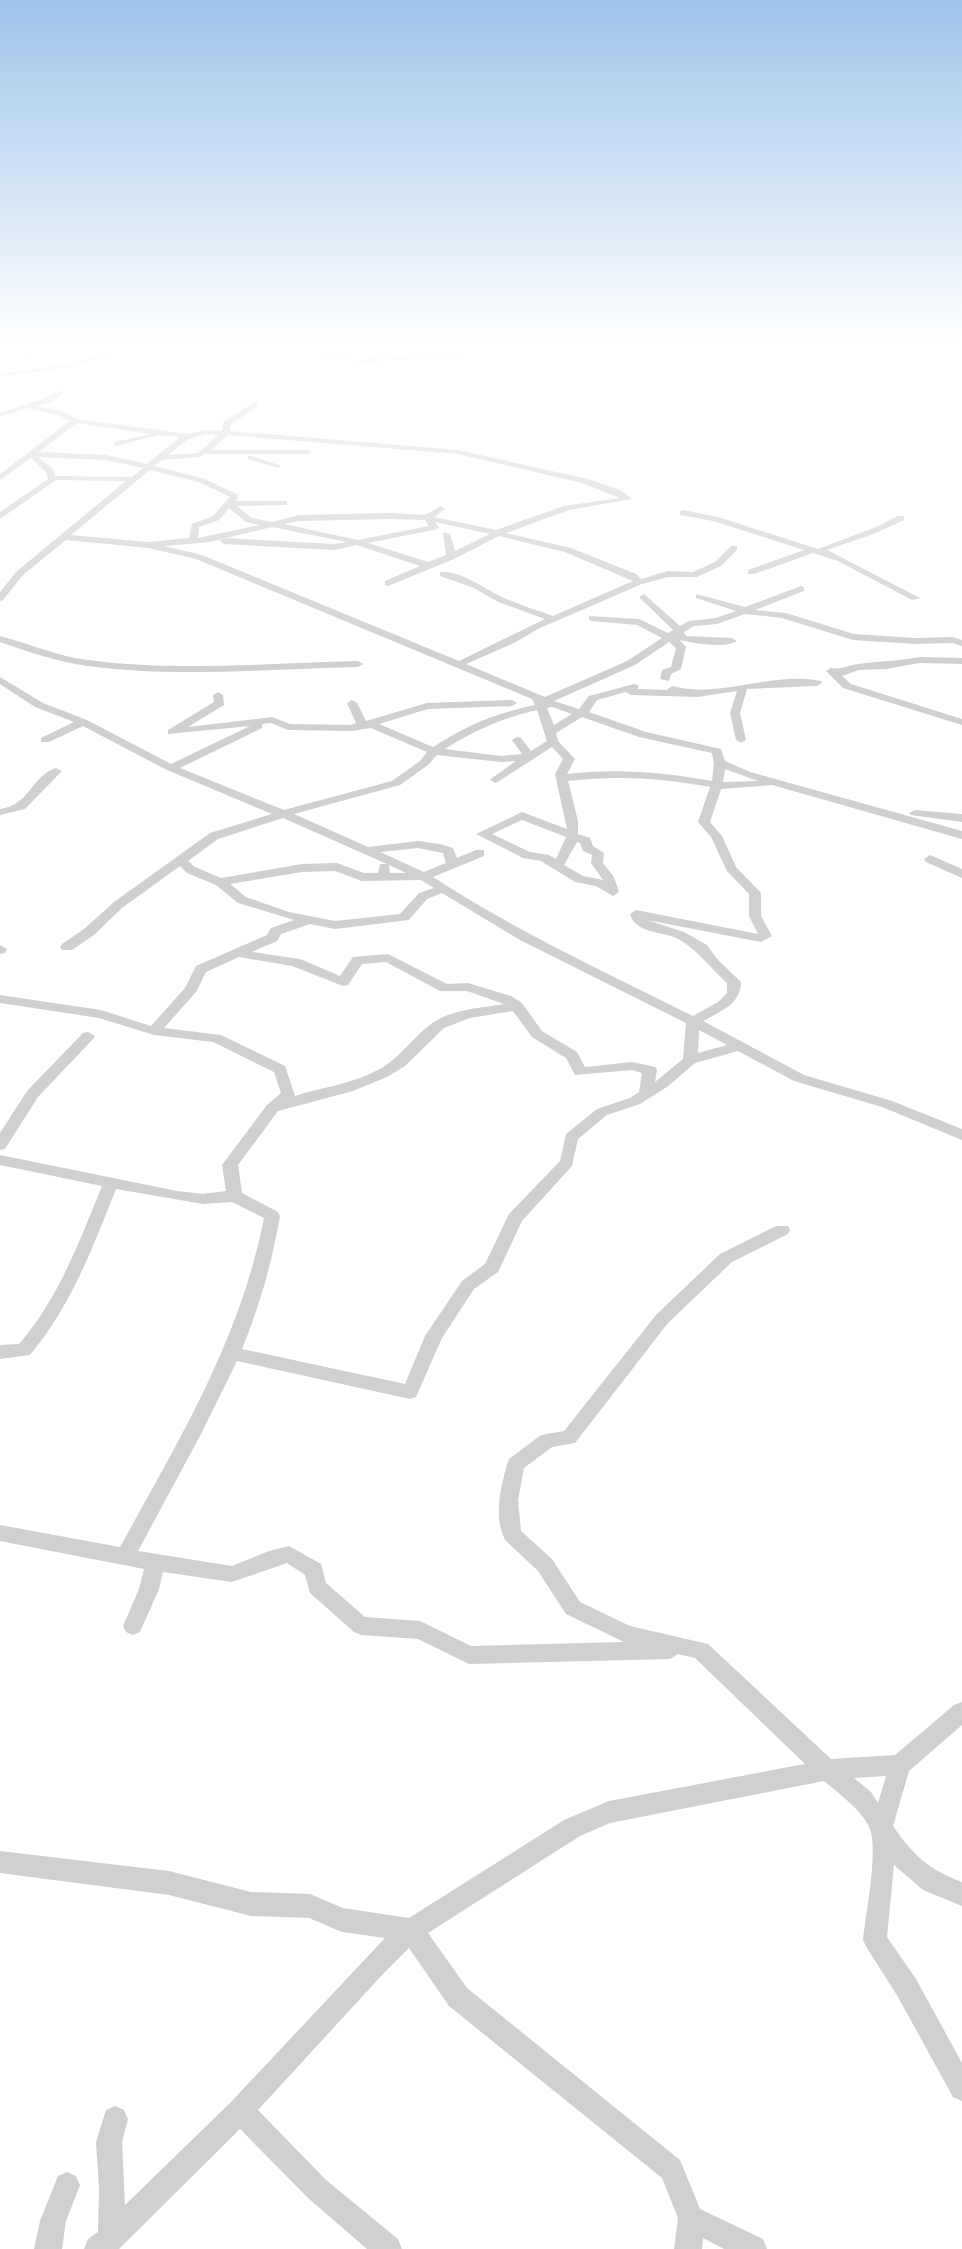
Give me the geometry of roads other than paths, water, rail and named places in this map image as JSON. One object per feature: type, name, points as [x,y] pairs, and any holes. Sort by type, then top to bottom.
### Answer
[{"type":"street","points":[[0,478],[34,451]]},
{"type":"street","points":[[0,598],[20,573],[168,451]]},
{"type":"street","points":[[388,583],[486,541],[497,533],[567,508],[628,499],[617,492],[585,481],[447,451]]},
{"type":"street","points":[[159,458],[205,452],[307,452]]},
{"type":"street","points":[[239,453],[278,466]]},
{"type":"street","points":[[30,454],[137,462],[148,468],[196,479],[226,490],[235,497],[216,518],[195,526],[193,540],[181,542]]},
{"type":"street","points":[[30,454],[50,471],[52,478]]},
{"type":"street","points":[[52,478],[134,479]]},
{"type":"street","points":[[2,512],[47,485],[52,478]]},
{"type":"street","points":[[230,504],[284,503]]},
{"type":"street","points":[[230,504],[249,520],[357,542],[430,566]]},
{"type":"street","points":[[427,518],[441,509]]},
{"type":"street","points":[[683,513],[715,519],[826,554],[864,570],[887,585],[915,598]]},
{"type":"street","points":[[148,545],[210,539],[303,518],[391,516],[427,518],[584,555],[633,576],[639,582]]},
{"type":"street","points":[[427,518],[446,534],[451,557]]},
{"type":"street","points":[[826,554],[822,550],[825,548],[878,532],[901,518]]},
{"type":"street","points":[[210,539],[334,547],[435,527]]},
{"type":"street","points":[[446,534],[483,530]]},
{"type":"street","points":[[65,537],[148,545],[199,557],[544,702],[650,738],[717,751],[720,763],[717,785],[704,822],[716,836],[731,868],[755,893],[755,916],[766,936],[761,938],[635,915],[645,925],[679,935],[702,948],[710,961],[734,982],[734,994],[729,1000],[693,1021]]},
{"type":"street","points":[[463,662],[553,619],[639,582],[668,574],[697,574],[718,564],[734,548]]},
{"type":"street","points":[[751,572],[813,550]]},
{"type":"street","points":[[5,576],[20,573]]},
{"type":"street","points":[[443,574],[477,586],[501,600],[553,619]]},
{"type":"street","points":[[218,695],[220,703],[172,732],[272,720],[288,727],[352,728],[427,706],[512,707],[544,702],[631,663],[667,636],[692,623],[717,621],[741,609],[801,589]]},
{"type":"street","points":[[699,596],[741,609],[783,615],[853,637],[916,641],[953,640],[962,643]]},
{"type":"street","points":[[644,597],[655,610],[671,619],[683,639],[732,641]]},
{"type":"street","points":[[592,618],[639,622],[667,636],[681,647],[676,669],[666,672],[666,682],[681,693]]},
{"type":"street","points":[[0,639],[39,653],[155,670],[358,664]]},
{"type":"street","points":[[962,661],[920,660],[886,666],[858,667],[841,673],[831,671],[847,686],[962,722]]},
{"type":"street","points":[[0,680],[39,705],[83,722],[171,768],[286,815],[424,876],[525,937],[693,1021],[805,1081],[873,1099],[962,1134]]},
{"type":"street","points":[[496,780],[530,758],[586,708],[593,698],[626,688],[635,688],[631,692],[705,693],[743,687],[818,683]]},
{"type":"street","points":[[741,740],[735,713],[743,687]]},
{"type":"street","points":[[510,688],[512,707]]},
{"type":"street","points":[[544,702],[552,736],[570,759],[562,771],[562,778],[574,826],[574,835],[565,856],[557,866]]},
{"type":"street","points":[[352,703],[362,724]]},
{"type":"street","points":[[67,947],[89,932],[118,905],[214,836],[321,802],[396,783],[424,762],[434,751],[512,707]]},
{"type":"street","points":[[171,768],[272,720]]},
{"type":"street","points":[[45,740],[83,722]]},
{"type":"street","points":[[362,724],[373,725],[434,751],[501,759],[530,758]]},
{"type":"street","points":[[517,740],[530,758]]},
{"type":"street","points":[[720,763],[773,782],[882,810],[962,835]]},
{"type":"street","points":[[0,812],[26,805],[34,791],[56,771]]},
{"type":"street","points":[[562,778],[597,773],[629,773],[670,776],[717,785],[742,786],[773,782]]},
{"type":"street","points":[[882,810],[962,819]]},
{"type":"street","points":[[522,816],[574,835],[586,841],[587,848],[598,853],[597,863],[608,877],[613,892],[600,882],[579,879],[557,866],[545,858],[527,855],[482,834],[522,816]]},
{"type":"street","points":[[365,851],[413,845],[441,847],[449,851],[452,862]]},
{"type":"street","points":[[220,882],[302,868],[337,867],[362,877],[424,876],[452,862],[480,853]]},
{"type":"street","points":[[384,859],[384,877]]},
{"type":"street","points":[[930,859],[962,874]]},
{"type":"street","points":[[180,860],[191,870],[220,882],[242,900],[335,925],[404,917],[423,896],[444,888]]},
{"type":"street","points":[[154,1031],[191,989],[201,969],[272,938],[276,931],[309,919]]},
{"type":"street","points":[[236,953],[295,962],[343,982],[358,960],[388,958],[445,988],[468,987],[506,999],[517,1006],[537,1034],[572,1055],[580,1072],[632,1066],[650,1070],[646,1094]]},
{"type":"street","points":[[0,999],[101,1014],[154,1031],[216,1038],[280,1069],[289,1094],[272,1108],[230,1165],[234,1196]]},
{"type":"street","points":[[272,1108],[317,1094],[348,1089],[382,1074],[400,1063],[439,1025],[467,1014],[517,1006]]},
{"type":"street","points":[[690,1060],[693,1021]]},
{"type":"street","points":[[0,1145],[32,1094],[88,1036]]},
{"type":"street","points":[[232,1353],[410,1392],[434,1336],[468,1285],[492,1268],[515,1218],[567,1162],[571,1137],[602,1112],[635,1101],[646,1094],[690,1060],[740,1046]]},
{"type":"street","points":[[0,1160],[203,1199],[234,1196],[272,1216],[268,1248],[232,1353],[125,1556]]},
{"type":"street","points":[[0,1353],[24,1350],[40,1331],[74,1270],[111,1182]]},
{"type":"street","points":[[782,1230],[726,1258],[662,1319],[569,1438],[548,1440],[516,1464],[508,1500],[512,1534],[545,1565],[573,1608],[627,1634],[701,1650],[827,1770],[863,1800],[898,1851],[914,1869],[932,1882],[962,1894]]},
{"type":"street","points":[[0,1533],[155,1563],[232,1574],[289,1554],[315,1570],[317,1587],[361,1626],[420,1630],[469,1655],[701,1650]]},
{"type":"street","points":[[133,1626],[149,1589],[155,1563]]},
{"type":"street","points":[[962,1712],[900,1765],[882,1826],[883,1865],[875,1940],[907,1988],[962,2088]]},
{"type":"street","points":[[105,2244],[239,2112],[374,1965],[411,1930],[572,1828],[626,1808],[827,1770],[900,1765]]},
{"type":"street","points":[[0,1863],[169,1884],[251,1904],[310,1906],[342,1920],[411,1930],[458,1997],[671,2169],[691,2218],[688,2249]]},
{"type":"street","points":[[239,2112],[250,2120],[317,2189],[388,2249]]},
{"type":"street","points":[[105,2244],[112,2189],[109,2142],[115,2119]]},
{"type":"street","points":[[48,2249],[53,2221],[67,2185]]},
{"type":"street","points":[[691,2218],[753,2249]]}]
